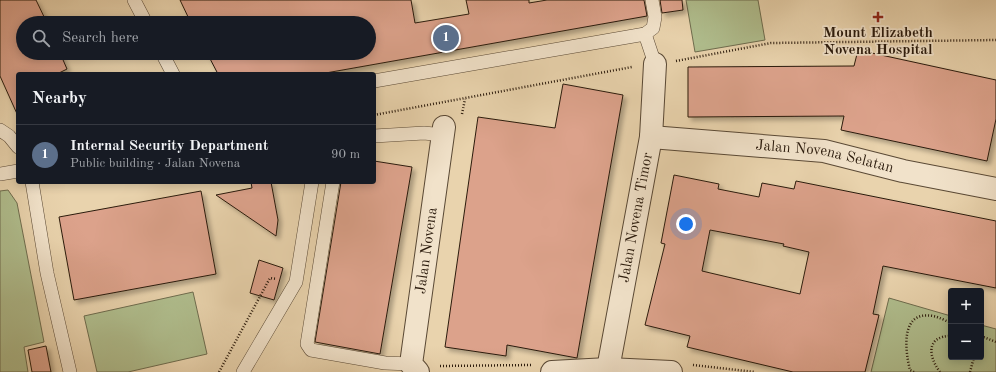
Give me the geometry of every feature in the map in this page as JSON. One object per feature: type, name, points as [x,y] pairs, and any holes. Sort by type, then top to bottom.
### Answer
[{"type":"street","name":"Jalan Novena Timor","points":[[608,369],[651,137],[654,64]]},
{"type":"street","name":"Jalan Novena","points":[[420,367],[449,128]]},
{"type":"street","name":"Jalan Novena Selatan","points":[[651,137],[824,151],[903,170],[996,189]]},
{"type":"street","points":[[544,368],[680,368]]},
{"type":"lane","points":[[134,0],[142,16]]},
{"type":"lane","points":[[376,81],[645,34],[653,28],[655,17],[652,0]]},
{"type":"lane","points":[[645,34],[654,64]]},
{"type":"lane","points":[[166,60],[172,72]]},
{"type":"lane","points":[[376,136],[424,133],[449,128]]},
{"type":"lane","points":[[0,130],[9,136],[16,145]]},
{"type":"lane","points":[[0,174],[16,171]]},
{"type":"lane","points":[[32,184],[48,273],[70,372]]},
{"type":"lane","points":[[243,372],[296,282],[312,184]]},
{"type":"lane","points":[[333,184],[307,344],[308,348],[311,350],[385,363],[420,367]]},
{"type":"path","points":[[376,115],[771,43],[996,40]]},
{"type":"path","points":[[449,128],[465,98]]},
{"type":"path","points":[[914,372],[909,371],[906,341],[910,325],[919,317],[933,316],[948,322]]},
{"type":"path","points":[[940,372],[932,359],[931,351],[933,344],[938,338],[948,336]]},
{"type":"path","points":[[984,337],[996,342]]},
{"type":"path","points":[[970,372],[973,360]]},
{"type":"path","points":[[420,367],[544,368]]},
{"type":"path","points":[[680,368],[743,369],[755,372]]},
{"type":"green space","points":[[686,0],[758,0],[765,40],[695,52]]},
{"type":"green space","points":[[8,190],[17,203],[44,342],[24,347],[28,372],[0,372],[0,191]]},
{"type":"green space","points":[[193,292],[207,354],[128,372],[97,372],[84,316]]},
{"type":"green space","points":[[889,298],[948,315],[948,360],[984,360],[984,326],[996,329],[996,372],[871,372]]},
{"type":"building","points":[[0,0],[36,0],[44,16],[16,16],[16,60],[63,60],[67,69],[61,72],[16,72],[16,112],[0,76]]},
{"type":"building","points":[[180,0],[411,0],[415,23],[469,14],[466,0],[529,0],[529,3],[547,0],[644,0],[647,16],[331,72],[217,72],[211,60],[376,60],[376,16],[188,16]]},
{"type":"building","points":[[660,0],[682,0],[683,10],[662,13]]},
{"type":"building","points":[[858,50],[996,80],[996,119],[987,161],[841,130],[844,116],[688,117],[688,67],[854,66]]},
{"type":"building","points":[[563,84],[623,95],[577,358],[507,345],[506,356],[445,347],[478,117],[555,128]]},
{"type":"building","points":[[376,161],[412,167],[380,354],[315,342],[341,184],[376,184]]},
{"type":"building","points":[[674,175],[719,184],[718,189],[759,197],[762,183],[794,189],[796,181],[996,221],[996,288],[883,266],[873,314],[879,315],[865,372],[793,372],[687,347],[690,336],[645,325],[665,244],[661,243]],"holes":[[[710,230],[784,244],[783,246],[809,252],[800,294],[702,271]]]},
{"type":"building","points":[[251,184],[271,184],[278,220],[276,236],[216,195],[252,188]]},
{"type":"building","points":[[201,191],[216,274],[74,300],[59,217]]},
{"type":"building","points":[[259,260],[283,268],[274,300],[250,293]]},
{"type":"building","points":[[46,346],[51,372],[32,372],[28,350]]},
{"type":"place","name":"Mount Elizabeth Novena Hospital","points":[[878,17]]},
{"type":"place","name":"Internal Security Department","points":[[446,38]]}]
